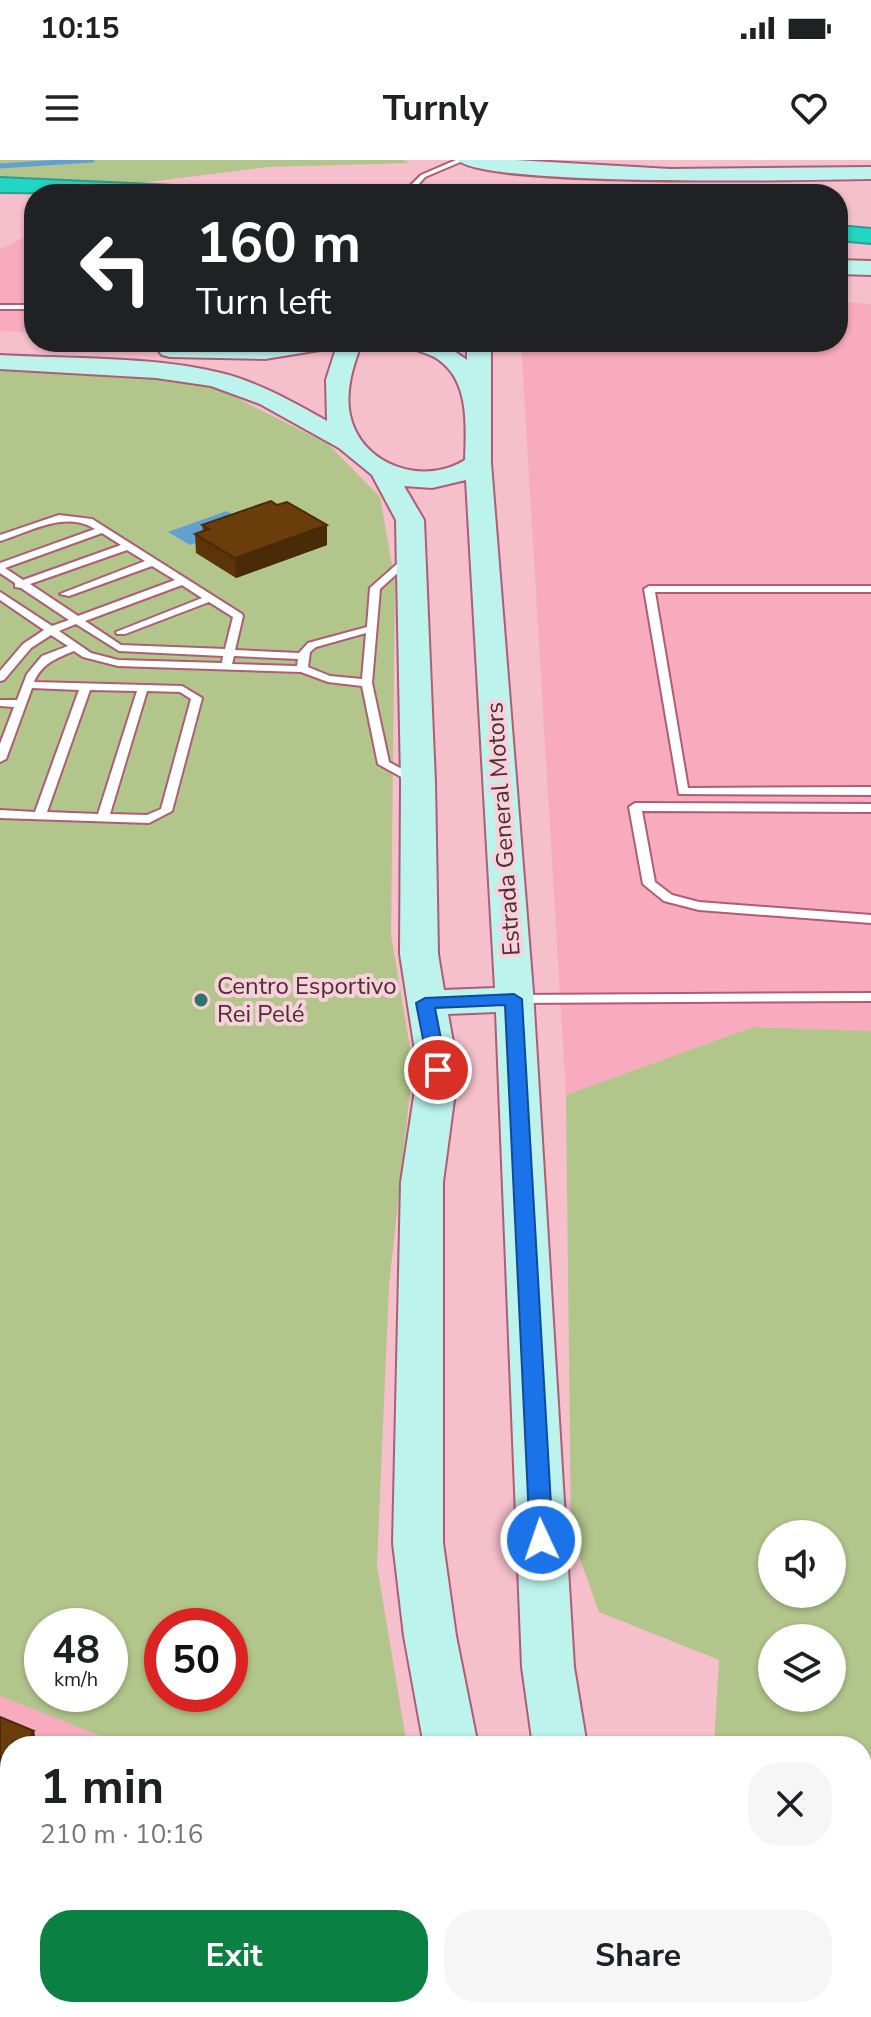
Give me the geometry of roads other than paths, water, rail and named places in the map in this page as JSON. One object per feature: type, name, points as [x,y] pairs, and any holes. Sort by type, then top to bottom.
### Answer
[{"type":"highway","points":[[0,185],[24,186]]},
{"type":"highway","points":[[0,196],[24,197]]},
{"type":"highway","points":[[848,236],[871,237]]},
{"type":"highway","points":[[848,248],[871,249]]},
{"type":"main road","points":[[465,160],[567,173],[626,176],[871,173]]},
{"type":"main road","points":[[848,267],[871,268]]},
{"type":"main road","points":[[0,341],[24,342]]},
{"type":"main road","points":[[220,352],[249,352]]},
{"type":"main road","points":[[346,352],[337,374],[334,408],[348,443]]},
{"type":"main road","points":[[444,352],[460,364],[479,413]]},
{"type":"main road","name":"Estrada General Motors","points":[[479,352],[478,463],[514,999],[548,1667],[558,1736]]},
{"type":"main road","points":[[0,362],[156,371],[216,379],[269,399],[348,443],[383,471],[402,479],[438,482],[478,463]]},
{"type":"main road","points":[[383,471],[410,520],[418,782],[419,954],[438,1070],[422,1182],[418,1543],[430,1636],[449,1736]]},
{"type":"main road","points":[[425,1003],[514,999]]},
{"type":"lane","points":[[415,184],[423,176],[465,160]]},
{"type":"lane","points":[[0,307],[24,307]]},
{"type":"lane","points":[[0,538],[59,518],[75,517],[102,530],[238,616],[226,667]]},
{"type":"lane","points":[[0,567],[102,530]]},
{"type":"lane","points":[[0,593],[128,546]]},
{"type":"lane","points":[[409,558],[375,588],[367,683],[384,764],[418,782]]},
{"type":"lane","points":[[65,594],[153,562]]},
{"type":"lane","points":[[0,567],[119,648],[304,656]]},
{"type":"lane","points":[[0,678],[27,646],[51,630],[183,581]]},
{"type":"lane","points":[[871,589],[649,589],[683,792],[871,791]]},
{"type":"lane","points":[[0,593],[87,655],[118,663],[302,669],[328,679],[367,683]]},
{"type":"lane","points":[[121,632],[210,598]]},
{"type":"lane","points":[[302,669],[304,656],[312,645],[323,639],[370,629]]},
{"type":"lane","points":[[0,759],[32,674],[46,658],[76,647]]},
{"type":"lane","points":[[0,814],[149,819],[166,811],[197,698],[182,689],[27,685]]},
{"type":"lane","points":[[40,815],[86,686]]},
{"type":"lane","points":[[103,818],[143,688]]},
{"type":"lane","points":[[0,703],[21,704]]},
{"type":"lane","points":[[871,808],[635,807],[649,884],[668,898],[725,908],[871,919]]},
{"type":"lane","points":[[514,999],[871,997]]},
{"type":"water","points":[[227,511],[249,524],[190,545],[168,532]]},
{"type":"waterway","points":[[0,166],[92,160]]},
{"type":"place","name":"Centro Esportivo Rei Pelé","points":[[201,1000]]}]
